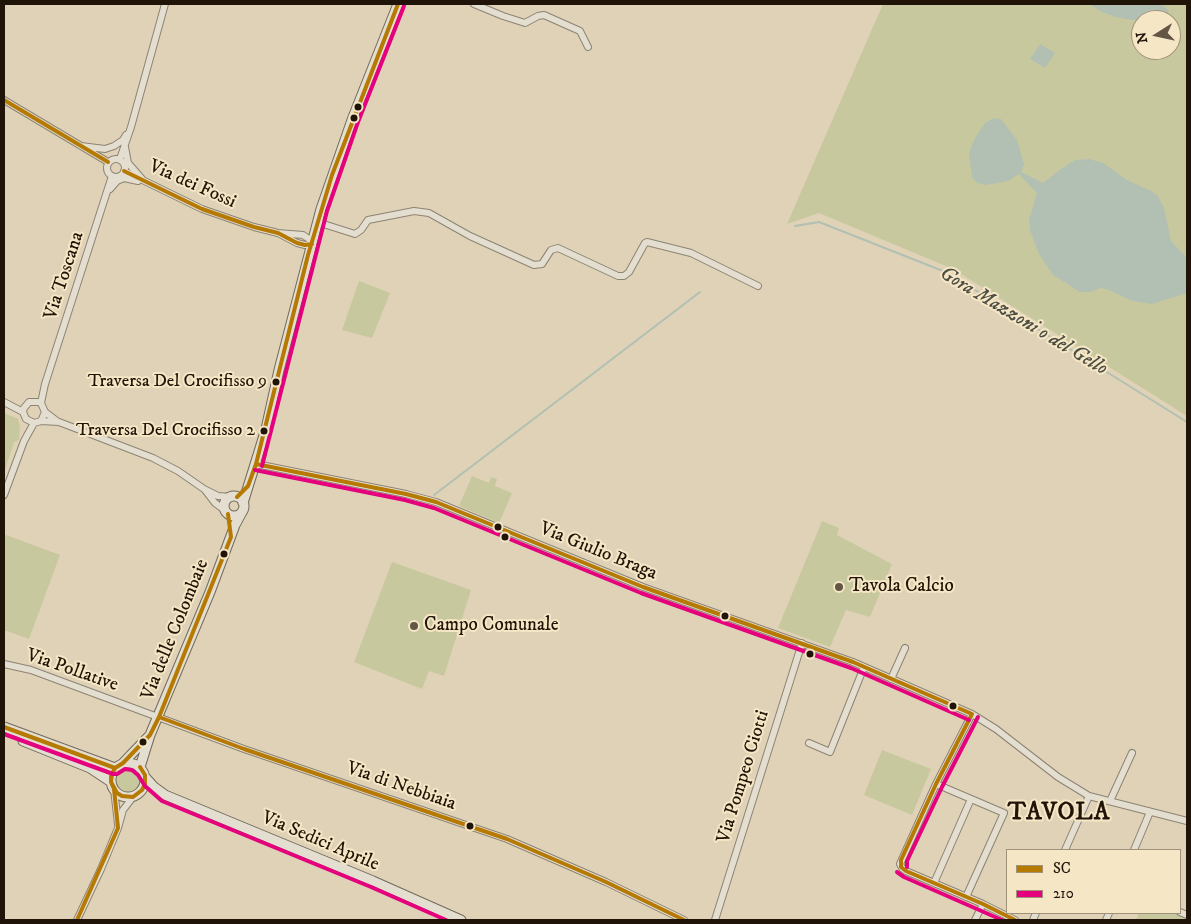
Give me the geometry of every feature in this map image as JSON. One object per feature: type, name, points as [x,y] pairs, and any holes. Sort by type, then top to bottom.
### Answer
[{"type":"street","points":[[120,159],[131,127],[165,4]]},
{"type":"street","points":[[204,490],[215,503],[227,513],[235,516],[239,502],[248,486],[256,464],[317,224],[352,120],[394,16],[396,4]]},
{"type":"street","points":[[474,4],[525,23],[544,15],[580,31],[588,47]]},
{"type":"street","points":[[4,100],[108,162]]},
{"type":"street","points":[[77,145],[105,148],[114,146],[123,140],[131,127]]},
{"type":"street","points":[[125,146],[128,163],[147,183]]},
{"type":"street","points":[[108,162],[112,159],[120,159]]},
{"type":"street","points":[[108,162],[107,170],[112,176],[120,175],[124,171],[125,166],[120,159]]},
{"type":"street","name":"Via dei Fossi","points":[[124,171],[202,209],[254,227],[278,233],[298,234],[317,224]]},
{"type":"street","name":"Via Toscana","points":[[41,403],[45,384],[112,176]]},
{"type":"street","points":[[108,193],[117,181],[124,178],[147,183]]},
{"type":"street","points":[[317,224],[355,234],[361,230],[368,220],[414,211],[429,214],[470,236],[534,265],[542,264],[551,250],[558,248],[618,276],[624,276],[629,272],[647,242],[692,253],[758,286]]},
{"type":"street","name":"Via dei Fossi","points":[[278,233],[297,243],[312,244]]},
{"type":"street","points":[[298,234],[306,237],[312,244]]},
{"type":"street","name":"Via dei Fossi","points":[[297,243],[308,255]]},
{"type":"street","name":"Via Toscana","points":[[29,403],[45,384]]},
{"type":"street","points":[[6,402],[41,403],[46,412],[59,422],[153,458],[178,471],[204,490],[239,502]]},
{"type":"street","points":[[6,402],[23,412],[26,419],[24,441]]},
{"type":"street","points":[[23,412],[29,403]]},
{"type":"street","points":[[41,421],[46,412]]},
{"type":"street","points":[[26,419],[34,423],[41,421],[59,422]]},
{"type":"street","points":[[4,496],[24,441],[34,423]]},
{"type":"street","name":"Via Giulio Braga","points":[[256,464],[406,494],[436,502],[643,587],[864,667],[972,714],[996,729],[1058,777],[1089,796],[1187,821]]},
{"type":"street","points":[[227,513],[225,502],[239,502]]},
{"type":"street","name":"Via delle Colombaie","points":[[140,768],[150,735],[231,537],[239,502]]},
{"type":"street","name":"Via delle Colombaie","points":[[227,513],[230,521],[231,537]]},
{"type":"street","name":"Via Pompeo Ciotti","points":[[715,920],[802,643]]},
{"type":"street","points":[[891,679],[905,648]]},
{"type":"street","name":"Via Pollative","points":[[4,664],[31,670],[158,717]]},
{"type":"street","points":[[809,743],[830,752],[864,667]]},
{"type":"street","points":[[972,714],[936,784],[901,860],[901,867],[1015,920]]},
{"type":"street","name":"Via di Nebbiaia","points":[[158,717],[244,749],[507,839],[606,882],[684,920]]},
{"type":"street","points":[[4,727],[119,766],[132,763],[140,768],[154,787],[165,795]]},
{"type":"street","points":[[4,734],[90,768],[122,796],[165,795]]},
{"type":"street","name":"Via delle Colombaie","points":[[119,766],[150,735]]},
{"type":"street","points":[[1110,801],[1132,753]]},
{"type":"street","points":[[118,828],[112,774],[119,766]]},
{"type":"street","points":[[77,920],[118,828],[123,810],[144,786],[145,777]]},
{"type":"street","points":[[936,784],[1004,813],[966,897]]},
{"type":"street","name":"Via Sedici Aprile","points":[[165,795],[462,920]]},
{"type":"street","points":[[1065,849],[1089,796]]},
{"type":"street","points":[[934,883],[971,799]]},
{"type":"street","points":[[1134,849],[1150,812]]},
{"type":"street","points":[[975,920],[983,904]]},
{"type":"green space","points":[[883,4],[1187,4],[1187,416],[953,269],[819,213],[787,224]]},
{"type":"green space","points":[[359,281],[390,293],[372,338],[342,330]]},
{"type":"green space","points":[[4,413],[18,419],[20,427],[19,440],[14,442],[4,473]]},
{"type":"green space","points":[[472,476],[489,483],[491,477],[497,479],[495,486],[512,493],[499,523],[459,506]]},
{"type":"green space","name":"Tavola Calcio","points":[[822,521],[839,528],[837,535],[892,564],[870,617],[846,610],[830,647],[778,628]]},
{"type":"green space","points":[[6,535],[60,555],[29,639],[4,630],[4,541]]},
{"type":"green space","name":"Campo Comunale","points":[[392,562],[471,590],[444,676],[429,671],[422,689],[354,662]]},
{"type":"green space","points":[[882,750],[931,769],[912,815],[864,795]]},
{"type":"green space","points":[[128,766],[138,770],[142,780],[138,790],[128,794],[118,790],[114,780],[118,770]]},
{"type":"green space","points":[[1139,914],[1177,914],[1187,918],[1187,920],[1136,920]]},
{"type":"shaded area","points":[[1089,4],[1162,4],[1168,10],[1131,10],[1131,20],[1102,12]]},
{"type":"shaded area","points":[[1040,44],[1055,53],[1045,68],[1030,59]]},
{"type":"shaded area","points":[[994,118],[1001,119],[1017,140],[1024,164],[1021,172],[1043,183],[1075,160],[1089,159],[1103,163],[1127,180],[1158,196],[1164,208],[1171,241],[1187,258],[1187,293],[1152,304],[1132,301],[1101,288],[1090,292],[1080,292],[1053,275],[1039,254],[1030,230],[1029,220],[1037,193],[1019,174],[1008,181],[986,185],[977,183],[972,177],[969,153],[975,138],[985,123]]},
{"type":"waterway","name":"Gora Mazzoni o del Gello","points":[[795,226],[819,222],[948,273],[1187,422]]},
{"type":"waterway","points":[[434,495],[700,292]]},
{"type":"transit line","name":"SC","points":[[237,497],[248,486],[256,464],[308,255],[332,175],[398,4]]},
{"type":"transit line","name":"210","points":[[262,466],[327,211],[358,122],[404,6]]},
{"type":"transit line","name":"SC","points":[[4,100],[108,162]]},
{"type":"transit line","name":"SC","points":[[124,171],[202,209],[254,227],[278,233],[297,243],[312,244]]},
{"type":"transit line","name":"SC","points":[[256,464],[406,494],[436,502],[643,587],[853,662],[972,714]]},
{"type":"transit line","name":"210","points":[[255,470],[405,500],[434,508],[641,593],[851,668],[969,720]]},
{"type":"transit line","name":"SC","points":[[77,920],[118,828],[114,789],[111,782],[112,774],[115,768],[123,763],[150,735],[159,717],[231,537],[228,514]]},
{"type":"transit line","name":"SC","points":[[901,867],[901,860],[936,784],[972,714]]},
{"type":"transit line","name":"SC","points":[[159,717],[244,749],[507,839],[606,882],[684,920]]},
{"type":"transit line","name":"210","points":[[907,867],[907,861],[942,787],[978,717]]},
{"type":"transit line","name":"SC","points":[[4,727],[115,768]]},
{"type":"transit line","name":"210","points":[[4,734],[113,774],[117,774],[125,769],[132,770],[138,775],[145,786],[162,801],[446,920]]},
{"type":"transit line","name":"SC","points":[[111,776],[111,782],[117,793],[122,796],[133,797],[142,790],[145,784],[145,775],[140,767]]},
{"type":"transit line","name":"SC","points":[[901,867],[906,871],[1015,920]]},
{"type":"transit line","name":"210","points":[[897,872],[904,877],[1002,920]]},
{"type":"place","name":"Traversa Del Crocifisso 9","points":[[276,382]]},
{"type":"place","name":"Traversa Del Crocifisso 2","points":[[264,431]]},
{"type":"place","name":"Tavola Calcio","points":[[839,587]]},
{"type":"place","name":"Campo Comunale","points":[[414,626]]},
{"type":"district","name":"TAVOLA","points":[[1059,814]]}]
